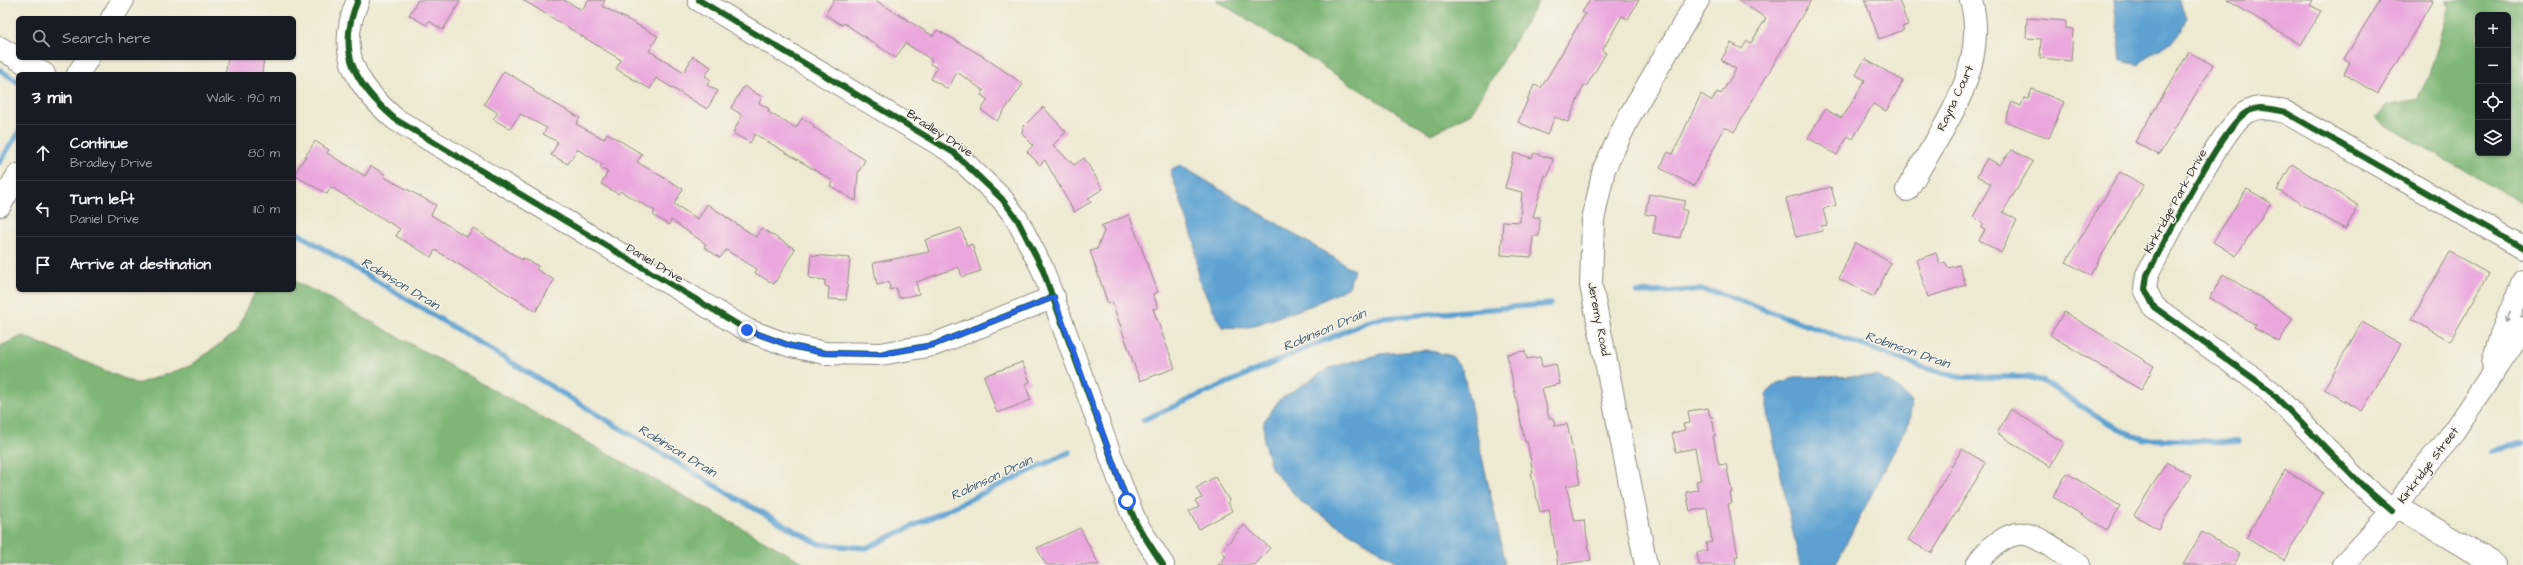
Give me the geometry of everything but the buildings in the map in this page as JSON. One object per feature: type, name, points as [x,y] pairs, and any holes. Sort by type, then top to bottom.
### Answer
[{"type":"street","points":[[113,16],[123,0]]},
{"type":"street","name":"Daniel Drive","points":[[358,0],[353,11],[348,47],[353,66],[361,85],[395,119],[747,330],[791,346],[824,353],[881,354],[933,345],[1054,297]]},
{"type":"street","name":"Bradley Drive","points":[[699,0],[954,153],[972,168],[1002,199],[1017,219],[1035,251],[1054,297],[1137,526],[1163,565]]},
{"type":"street","name":"Jeremy Road","points":[[1646,565],[1591,285],[1593,220],[1599,187],[1611,155],[1630,115],[1698,0]]},
{"type":"street","name":"Rayna Court","points":[[1907,190],[1969,75],[1976,38],[1971,0]]},
{"type":"street","points":[[0,48],[16,57]]},
{"type":"street","points":[[20,60],[41,72]]},
{"type":"street","points":[[79,72],[87,60]]},
{"type":"street","name":"Kirkridge Park Drive","points":[[2495,565],[2395,508],[2363,486],[2268,389],[2154,307],[2145,289],[2147,275],[2222,139],[2246,112],[2264,107],[2285,112],[2523,248]]},
{"type":"street","points":[[0,205],[16,178]]},
{"type":"street","name":"Kirkridge Street","points":[[2489,376],[2501,336],[2523,281]]},
{"type":"street","name":"Kirkridge Street","points":[[2343,565],[2395,508],[2421,472],[2464,418],[2489,376],[2523,328]]},
{"type":"street","points":[[1977,565],[1990,548],[2019,534],[2026,534],[2080,565]]},
{"type":"green space","points":[[1216,0],[1539,0],[1471,113],[1431,134]]},
{"type":"green space","points":[[2446,0],[2523,0],[2523,204],[2385,125],[2376,117],[2387,105],[2417,99],[2428,78],[2450,6]]},
{"type":"green space","points":[[296,282],[323,295],[808,565],[0,565],[0,346],[23,336],[137,384],[190,366],[236,332],[255,292],[296,292]]},
{"type":"water","points":[[2114,0],[2178,0],[2187,17],[2177,36],[2172,41],[2147,57],[2139,65],[2121,61]]},
{"type":"water","points":[[1180,165],[1354,270],[1349,287],[1313,305],[1246,328],[1222,327],[1198,279],[1195,243],[1170,170]]},
{"type":"water","points":[[1427,350],[1452,356],[1463,371],[1505,560],[1504,565],[1402,565],[1302,503],[1271,468],[1264,443],[1264,421],[1279,400],[1329,368],[1380,354]]},
{"type":"water","points":[[1876,376],[1894,385],[1912,402],[1909,422],[1835,565],[1800,565],[1767,410],[1767,393],[1778,383],[1798,377]]},
{"type":"waterway","name":"Robinson Drain","points":[[0,70],[16,81]]},
{"type":"waterway","points":[[0,162],[16,136]]},
{"type":"waterway","name":"Robinson Drain","points":[[296,232],[734,497],[819,544],[866,548],[1070,452]]},
{"type":"waterway","name":"Robinson Drain","points":[[1637,293],[1700,290],[1719,293],[1925,368],[1958,377],[2029,377],[2042,381],[2118,429],[2145,439],[2238,442]]},
{"type":"waterway","name":"Robinson Drain","points":[[1143,420],[1373,319],[1550,304]]},
{"type":"waterway","name":"Robinson Drain","points":[[2492,451],[2523,443]]},
{"type":"cycle path","points":[[358,0],[351,19],[349,36],[349,52],[353,67],[370,94],[395,119],[747,330],[791,346],[825,353],[881,354],[933,345],[1054,297]]},
{"type":"cycle path","points":[[699,0],[954,153],[1002,199],[1017,219],[1042,268],[1127,501],[1137,525],[1163,565]]},
{"type":"cycle path","points":[[2392,511],[2363,486],[2268,389],[2154,307],[2145,289],[2147,275],[2179,213],[2224,138],[2236,121],[2247,112],[2261,108],[2285,112],[2523,248]]},
{"type":"route","points":[[747,330],[791,346],[824,353],[850,355],[881,354],[933,345],[998,319],[1031,308],[1054,297],[1097,421],[1127,501]]}]
